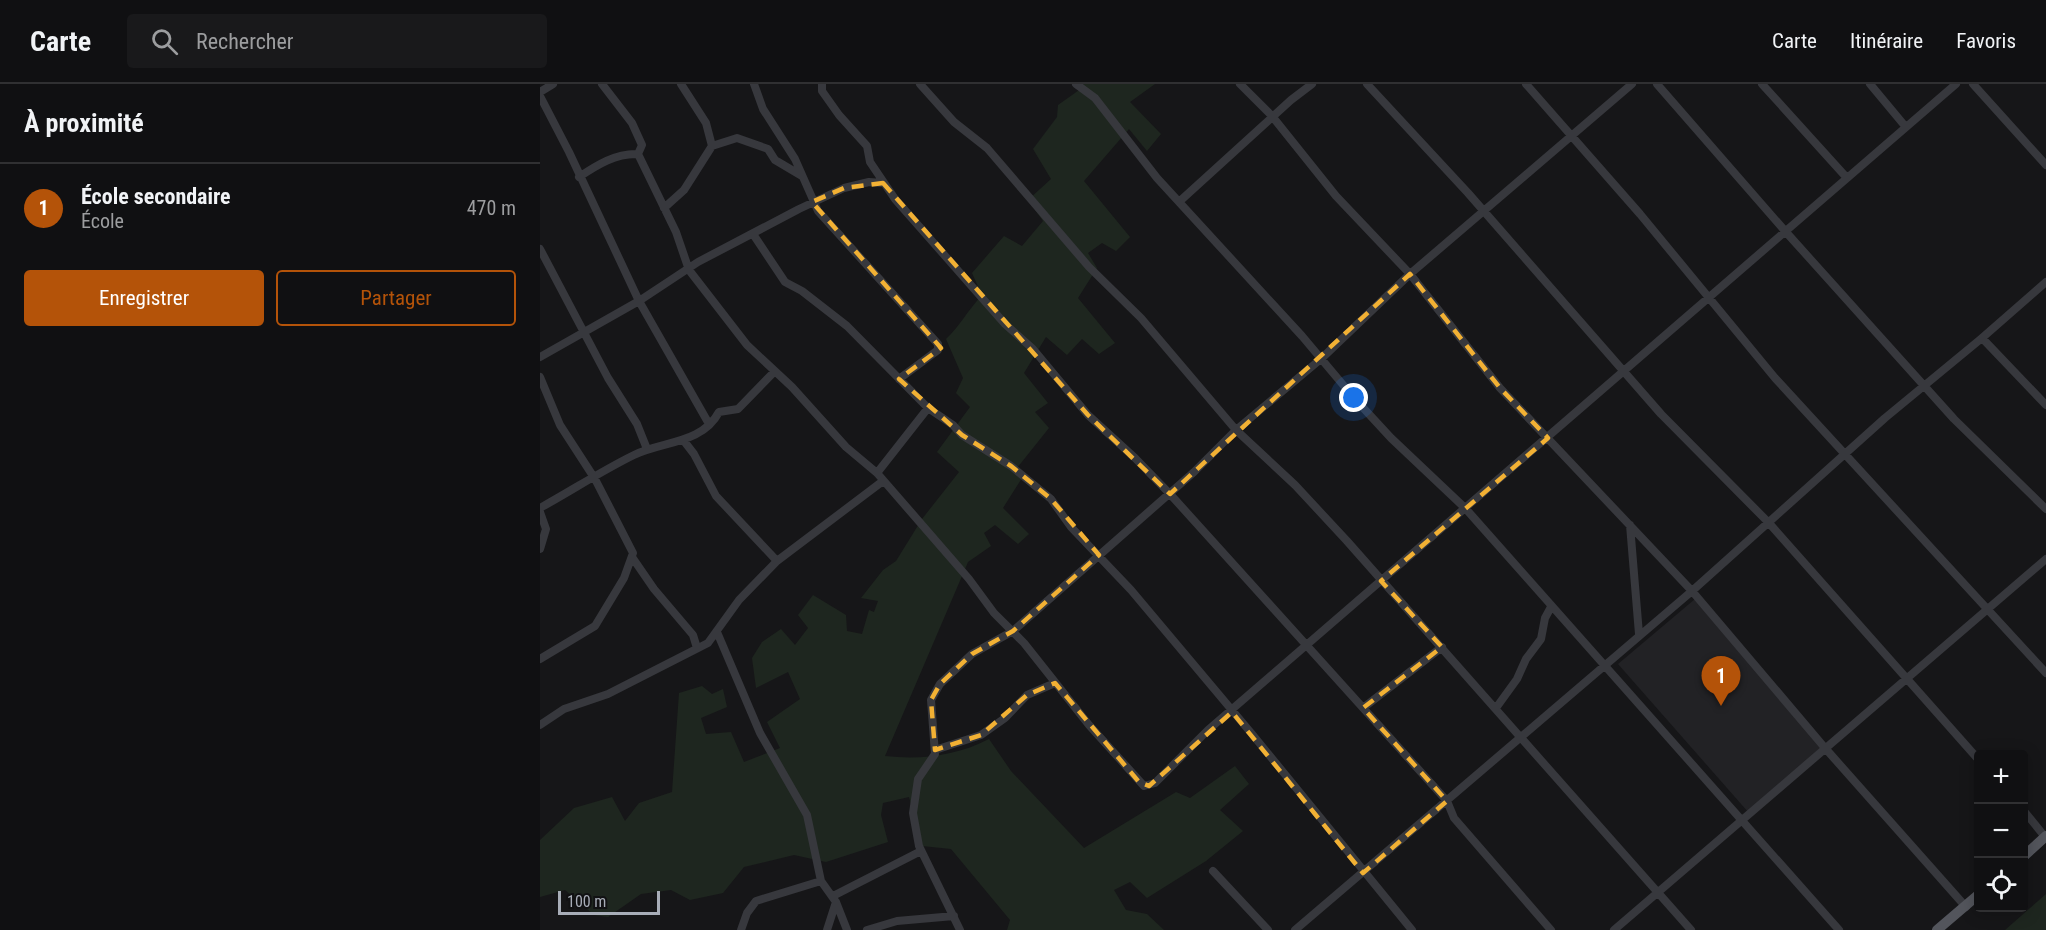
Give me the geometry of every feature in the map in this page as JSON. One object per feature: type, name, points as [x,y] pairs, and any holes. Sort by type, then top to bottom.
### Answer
[{"type":"main road","points":[[2028,853],[2046,837]]},
{"type":"main road","points":[[1937,930],[1974,899]]},
{"type":"street","points":[[553,84],[540,94],[639,301],[709,424]]},
{"type":"street","points":[[602,84],[636,128],[642,145],[638,154],[664,208],[689,270],[747,345],[775,371],[846,447],[877,473],[969,579],[993,613],[1013,631],[1144,786],[1155,783],[1208,730],[1232,712],[1624,372],[1707,297],[1956,84]]},
{"type":"street","points":[[681,84],[706,123],[712,146]]},
{"type":"street","points":[[754,84],[763,109],[790,148],[812,202],[826,222],[938,344],[938,350],[899,379]]},
{"type":"street","points":[[822,84],[822,91],[867,146],[883,183],[1005,324],[1027,342],[1088,415],[1170,494],[1447,801],[1454,818],[1551,930]]},
{"type":"street","points":[[920,84],[954,122],[987,148],[1089,267],[1141,318],[1236,430],[1295,485],[1442,646],[1691,930]]},
{"type":"street","points":[[1076,84],[1095,98],[1136,153],[1322,358],[1391,438],[1466,508],[1551,608],[1839,930]]},
{"type":"street","points":[[1240,84],[1272,116],[1336,196],[1410,274],[1500,388],[1692,591],[1825,748],[1965,907]]},
{"type":"street","points":[[1180,201],[1272,116],[1312,84]]},
{"type":"street","points":[[1367,84],[1483,211],[1661,414],[1769,523],[1974,754]]},
{"type":"street","points":[[1526,84],[1775,378],[1989,608],[2046,673]]},
{"type":"street","points":[[960,930],[921,851],[913,807],[918,779],[935,750],[932,700],[936,690],[972,654],[1013,631],[1170,494],[1236,430],[1322,358],[1410,274],[1632,84]]},
{"type":"street","points":[[1657,84],[1924,386],[1962,427],[2046,509]]},
{"type":"street","points":[[1762,84],[1847,178]]},
{"type":"street","points":[[1870,84],[1905,126]]},
{"type":"street","points":[[1973,84],[2046,165]]},
{"type":"street","points":[[664,208],[684,190],[712,146],[737,138],[768,149],[775,160],[802,176]]},
{"type":"street","points":[[579,177],[622,155],[638,154]]},
{"type":"street","points":[[869,182],[875,169]]},
{"type":"street","points":[[540,357],[639,301],[698,262],[812,202],[844,188],[869,182],[883,183]]},
{"type":"street","points":[[753,234],[785,282],[802,291],[835,320],[847,326],[928,408],[969,440],[1011,466],[1051,499],[1071,527],[1099,555],[1232,712],[1412,930]]},
{"type":"street","points":[[540,249],[608,378],[637,424],[647,449]]},
{"type":"street","points":[[1295,930],[1692,591],[1846,454],[2046,282]]},
{"type":"street","points":[[1982,338],[2046,405]]},
{"type":"street","points":[[540,549],[546,529],[540,510],[647,449],[684,441],[714,422],[719,412],[738,410],[775,371]]},
{"type":"street","points":[[540,377],[560,425],[595,479],[631,546],[632,557],[624,578],[596,626],[540,659]]},
{"type":"street","points":[[877,473],[928,408]]},
{"type":"street","points":[[684,441],[694,454],[716,496],[777,561]]},
{"type":"street","points":[[540,725],[564,709],[608,694],[708,643],[739,600],[777,561],[883,481]]},
{"type":"street","points":[[1630,525],[1639,634]]},
{"type":"street","points":[[632,557],[654,589],[693,635],[697,648]]},
{"type":"street","points":[[1614,930],[2046,559]]},
{"type":"street","points":[[1496,708],[1541,639],[1545,618],[1551,608]]},
{"type":"street","points":[[717,632],[760,733],[807,815],[822,880],[834,899],[847,930]]},
{"type":"street","points":[[1363,708],[1442,646]]},
{"type":"street","points":[[935,750],[981,735],[1005,718],[1027,695],[1055,683]]},
{"type":"street","points":[[2028,816],[2046,837]]},
{"type":"street","points":[[826,930],[834,899],[921,851]]},
{"type":"street","points":[[1213,871],[1268,930]]},
{"type":"street","points":[[741,930],[747,913],[756,901],[822,880]]},
{"type":"street","points":[[867,930],[897,921],[954,916]]},
{"type":"highlighted area","points":[[883,183],[1088,415],[1170,494],[1410,274],[1500,388],[1548,438],[1381,581],[1442,647],[1363,708],[1447,801],[1363,873],[1232,712],[1149,786],[1139,782],[1055,683],[1027,695],[981,735],[935,750],[931,700],[940,684],[972,654],[1013,631],[1099,555],[1051,499],[1011,466],[962,435],[899,379],[941,348],[812,202],[844,188]]},
{"type":"shaded area","points":[[1080,84],[1155,84],[1130,102],[1161,134],[1147,151],[1129,129],[1084,181],[1130,237],[1116,251],[1102,243],[1088,253],[1097,268],[1078,298],[1115,343],[1099,354],[1082,339],[1067,355],[1046,337],[1024,373],[1048,403],[1035,412],[1049,428],[1017,468],[1022,478],[1003,508],[1029,534],[1018,544],[995,525],[984,533],[991,546],[968,562],[885,756],[925,757],[951,753],[989,739],[1011,771],[1084,848],[1176,792],[1190,798],[1235,766],[1249,784],[1220,810],[1243,831],[1206,861],[1147,898],[1130,882],[1114,890],[1126,910],[1147,914],[1164,930],[1007,930],[1010,920],[951,849],[922,846],[909,797],[883,803],[881,815],[888,842],[826,862],[794,855],[744,867],[723,893],[690,900],[671,890],[641,894],[608,917],[594,915],[565,890],[540,897],[540,840],[574,808],[612,797],[625,821],[639,803],[672,792],[679,693],[702,686],[712,694],[723,689],[727,707],[701,718],[706,734],[731,732],[744,762],[780,748],[767,722],[800,699],[788,672],[756,688],[752,658],[762,642],[781,629],[795,645],[808,628],[798,615],[813,595],[846,615],[847,631],[862,634],[869,610],[874,612],[878,601],[861,598],[883,570],[896,561],[922,519],[959,472],[937,452],[970,407],[956,393],[963,378],[946,339],[982,295],[972,273],[1004,236],[1022,246],[1043,221],[1028,200],[1051,179],[1033,149],[1057,117],[1058,105],[1082,88]]},
{"type":"shaded area","points":[[1695,599],[1824,748],[1749,813],[1618,664]]},
{"type":"shaded area","points":[[2046,894],[2046,930],[2005,930],[2028,912]]},
{"type":"place","name":"École secondaire","points":[[1721,706]]}]
